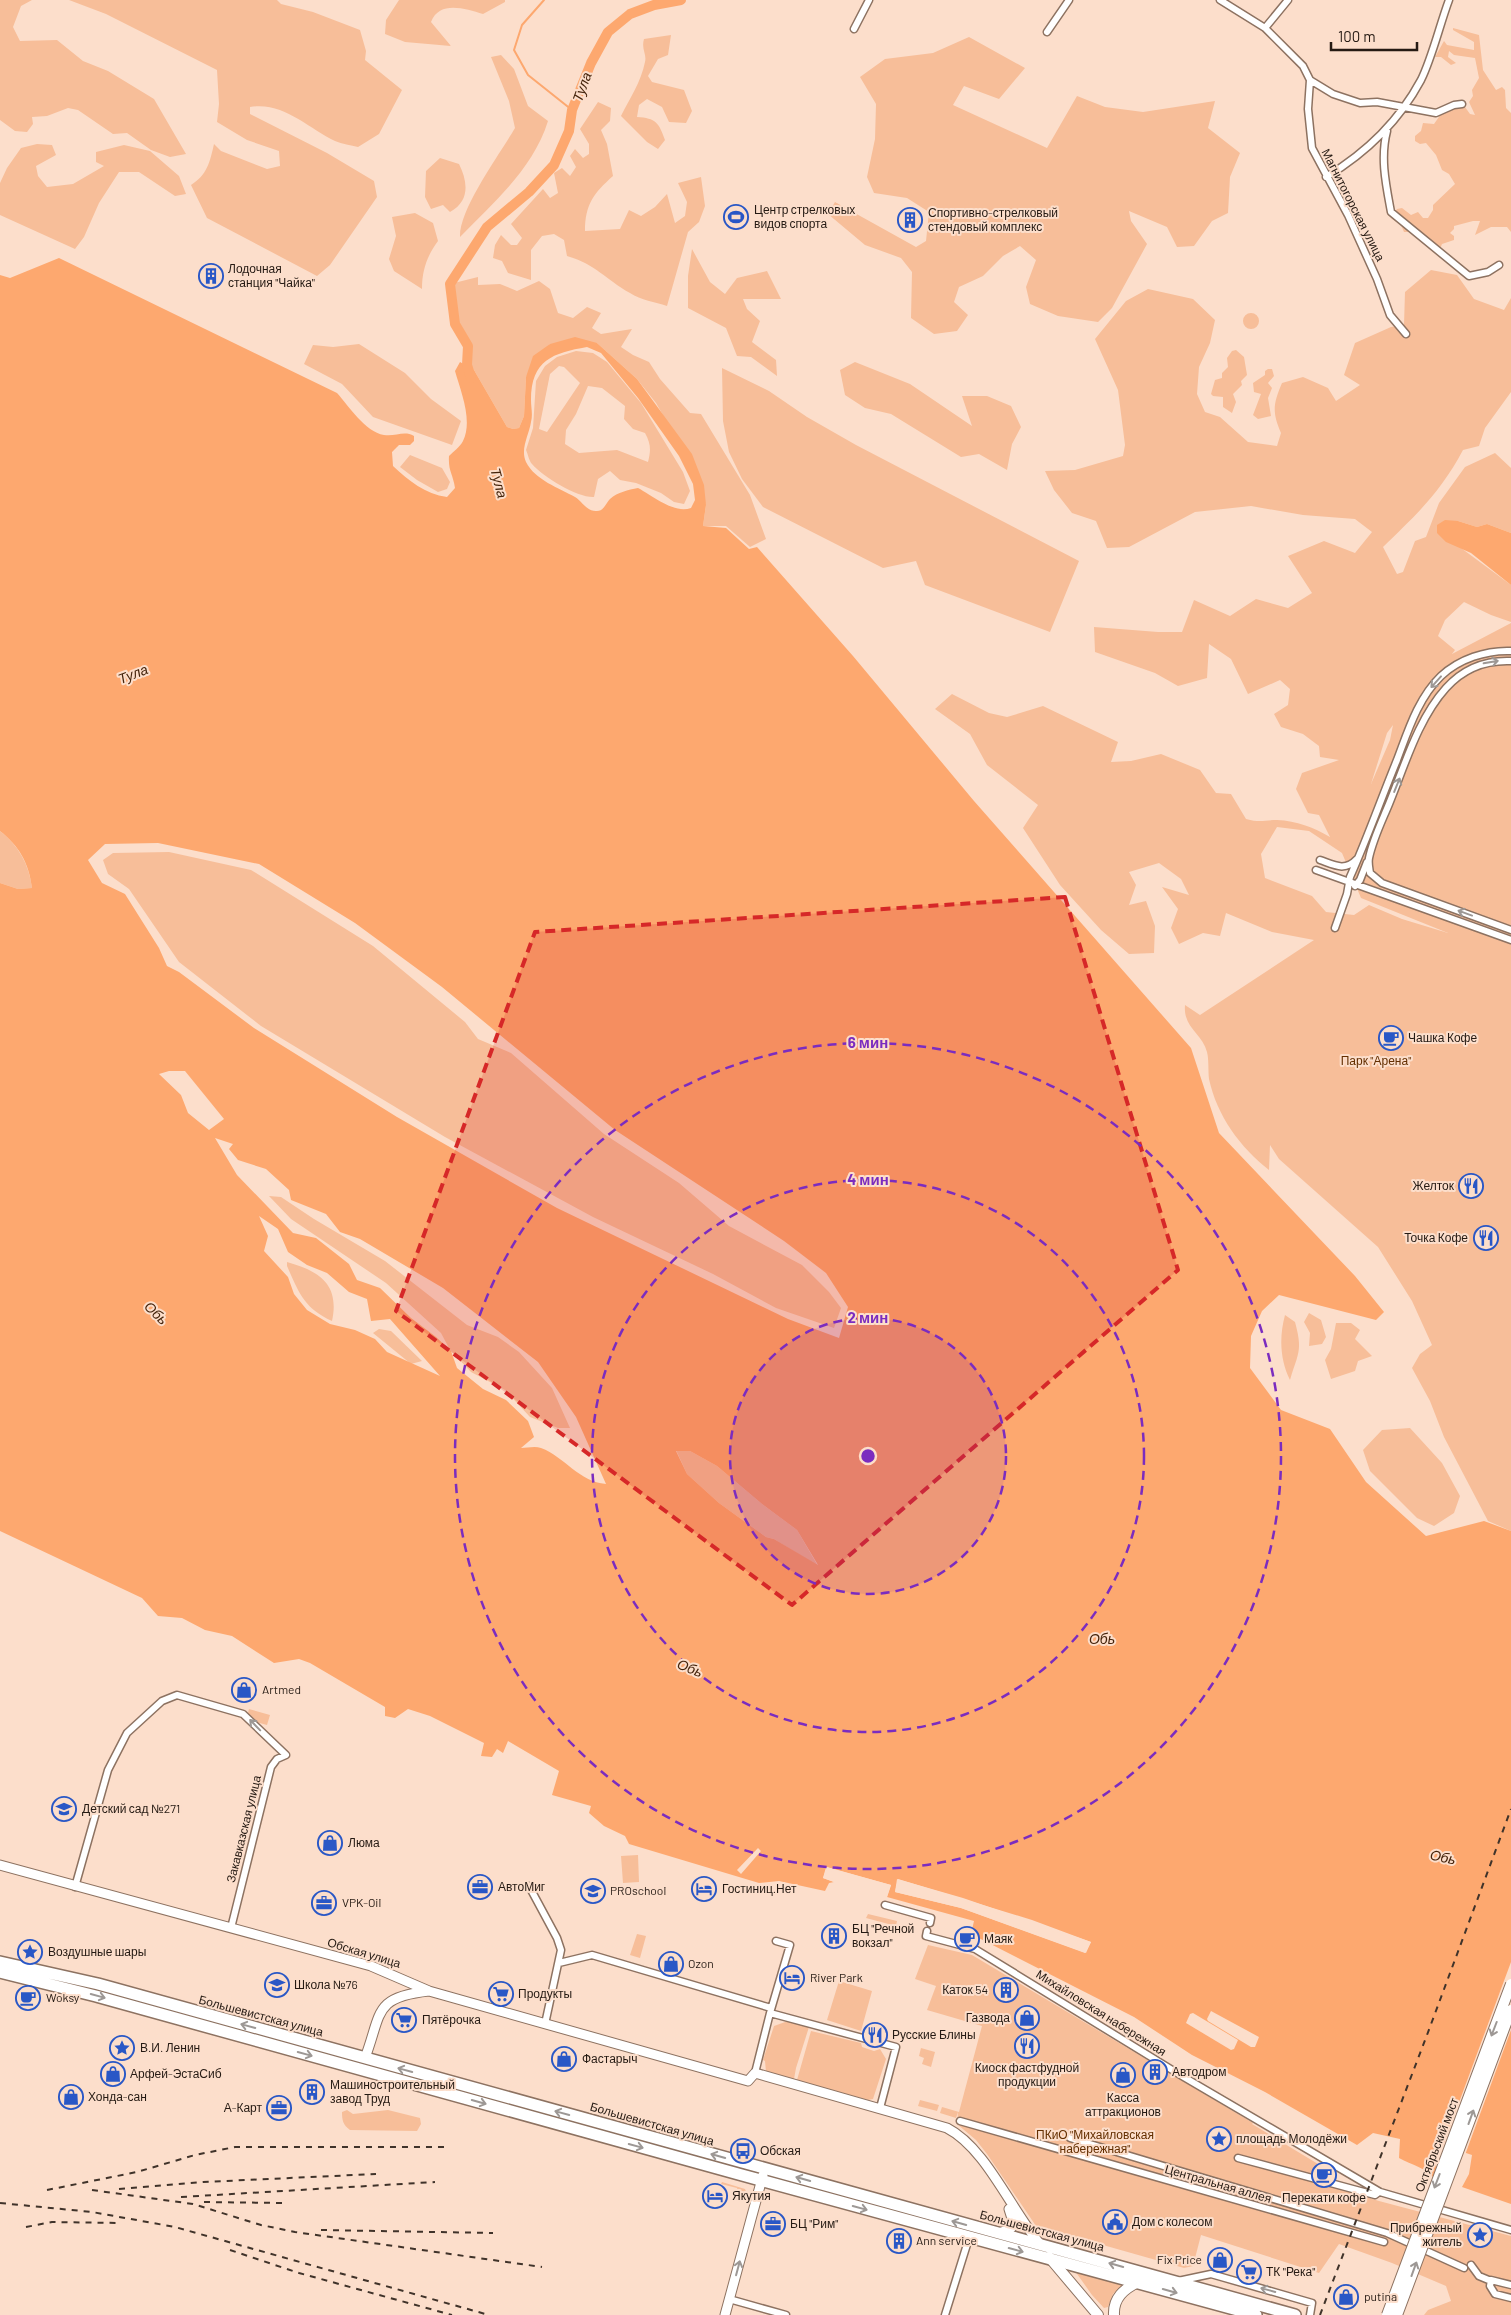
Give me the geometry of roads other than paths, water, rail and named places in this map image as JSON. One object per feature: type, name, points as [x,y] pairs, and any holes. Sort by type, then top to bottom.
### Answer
[{"type":"highway","name":"Большевистская улица","points":[[0,1962],[98,1984],[364,2058],[764,2175],[968,2238],[1256,2315]]},
{"type":"highway","name":"Большевистская улица","points":[[0,1972],[764,2175],[996,2234],[1295,2315]]},
{"type":"main road","name":"Октябрьский мост","points":[[1387,2315],[1511,1984]]},
{"type":"main road","name":"Октябрьский мост","points":[[1398,2315],[1511,2010]]},
{"type":"main road","points":[[1041,2246],[1051,2259],[1105,2314],[1126,2288],[1138,2282]]},
{"type":"street","points":[[854,29],[869,0]]},
{"type":"street","points":[[1047,32],[1069,0]]},
{"type":"street","points":[[1220,0],[1265,28],[1303,66],[1310,80],[1347,100],[1436,113],[1454,105],[1462,104]]},
{"type":"street","points":[[1265,28],[1288,0]]},
{"type":"street","points":[[1326,177],[1349,163],[1388,130],[1421,79],[1449,0]]},
{"type":"street","name":"Магнитогорская улица","points":[[1310,80],[1308,109],[1312,148],[1348,215],[1377,279],[1390,315],[1406,334]]},
{"type":"street","points":[[1388,130],[1384,144],[1384,166],[1391,212],[1469,276],[1488,272],[1499,265]]},
{"type":"street","points":[[1335,928],[1355,877],[1358,858],[1376,811],[1409,730],[1430,689],[1442,676],[1463,661],[1481,654],[1511,651]]},
{"type":"street","points":[[1355,877],[1366,866],[1418,734],[1434,703],[1459,676],[1484,663],[1511,661]]},
{"type":"street","points":[[1409,730],[1418,734]]},
{"type":"street","points":[[1376,811],[1385,815]]},
{"type":"street","points":[[1370,855],[1370,873],[1376,880]]},
{"type":"street","points":[[1338,867],[1345,867],[1358,858]]},
{"type":"street","points":[[1320,860],[1338,867],[1370,888],[1511,940]]},
{"type":"street","points":[[1316,870],[1334,876],[1376,880],[1508,929],[1502,936]]},
{"type":"street","points":[[1334,876],[1343,883],[1347,894]]},
{"type":"street","points":[[1347,894],[1359,888],[1370,888]]},
{"type":"street","name":"Закавказская улица","points":[[75,1887],[108,1770],[127,1733],[138,1721],[168,1697],[177,1695],[218,1706],[248,1717],[286,1755],[276,1758],[271,1767],[231,1928]]},
{"type":"street","name":"Обская улица","points":[[0,1865],[75,1887],[371,1966],[429,1991],[748,2080],[755,2073]]},
{"type":"street","points":[[529,1886],[557,1938],[561,1950],[545,2024]]},
{"type":"street","points":[[885,1905],[931,1918],[930,1923]]},
{"type":"street","name":"Михайловская набережная","points":[[927,1931],[926,1936],[975,1949],[1182,2076],[1380,2192],[1511,2230]]},
{"type":"street","points":[[776,1941],[790,1945],[770,2010],[755,2073],[934,2124],[959,2134],[974,2148],[1026,2228],[1041,2246]]},
{"type":"street","points":[[559,1963],[592,1955],[896,2047],[880,2108]]},
{"type":"street","points":[[364,2058],[383,2007],[391,1999],[400,1995],[429,1991]]},
{"type":"street","name":"Центральная аллея","points":[[960,2121],[1384,2242]]},
{"type":"street","name":"Центральная аллея","points":[[1070,2138],[1387,2232],[1464,2268]]},
{"type":"street","points":[[1238,2158],[1375,2195],[1379,2192]]},
{"type":"street","points":[[984,2163],[1014,2222],[1010,2229],[996,2234]]},
{"type":"street","points":[[725,2315],[764,2175]]},
{"type":"street","points":[[944,2315],[968,2238]]},
{"type":"street","points":[[1471,2265],[1479,2276],[1491,2281],[1511,2285]]},
{"type":"street","points":[[1175,2282],[1211,2274],[1312,2303],[1310,2315]]},
{"type":"street","points":[[1491,2281],[1490,2286],[1496,2294],[1511,2298]]},
{"type":"street","points":[[729,2299],[786,2315]]},
{"type":"water","name":"Обь","points":[[59,258],[337,393],[364,424],[377,433],[384,435],[410,434],[414,436],[414,441],[410,445],[399,445],[392,452],[393,466],[418,486],[432,493],[447,497],[455,488],[449,465],[449,456],[463,441],[467,425],[463,397],[455,371],[460,362],[474,370],[507,427],[513,429],[519,428],[524,416],[526,377],[533,356],[550,344],[575,337],[597,343],[637,379],[692,454],[704,485],[706,505],[703,526],[726,528],[749,549],[757,547],[853,656],[974,801],[1191,1048],[1219,1133],[1355,1276],[1384,1312],[1376,1320],[1279,1295],[1262,1311],[1251,1336],[1250,1368],[1281,1410],[1330,1429],[1366,1482],[1426,1536],[1484,1521],[1511,1531],[1511,2204],[1462,2187],[1469,2174],[1472,2155],[1442,2145],[1434,2157],[1437,2169],[1435,2179],[1423,2169],[1399,2158],[1400,2139],[1373,2133],[1357,2145],[1265,2092],[1192,2055],[1134,2017],[971,1934],[974,1921],[887,1897],[891,1885],[827,1867],[823,1878],[834,1882],[829,1883],[825,1891],[779,1881],[759,1883],[629,1844],[625,1836],[604,1826],[589,1813],[591,1806],[552,1795],[559,1771],[508,1741],[503,1753],[497,1749],[492,1757],[481,1756],[484,1743],[430,1716],[408,1709],[395,1718],[385,1716],[385,1707],[310,1663],[299,1659],[274,1663],[232,1636],[205,1630],[182,1618],[158,1616],[142,1598],[0,1531],[0,883],[18,889],[32,888],[26,863],[18,849],[0,831],[0,275],[10,278]],"holes":[[[587,347],[601,353],[638,398],[679,456],[693,484],[695,500],[691,508],[678,509],[638,488],[616,495],[601,510],[593,511],[575,497],[541,479],[530,468],[524,457],[524,452],[532,419],[532,386],[540,367],[546,361],[564,352]],[[158,843],[259,864],[355,923],[442,987],[615,1130],[784,1241],[826,1273],[848,1307],[839,1338],[788,1319],[557,1208],[397,1117],[254,1028],[179,972],[167,966],[159,948],[125,894],[102,883],[88,860],[105,844]],[[169,1071],[185,1071],[224,1119],[209,1130],[188,1113],[181,1095],[159,1074]],[[215,1138],[233,1144],[229,1149],[238,1160],[266,1169],[289,1190],[291,1200],[326,1214],[340,1232],[360,1239],[443,1288],[538,1362],[576,1417],[606,1484],[588,1479],[550,1452],[541,1448],[521,1448],[534,1437],[528,1421],[506,1400],[483,1389],[457,1368],[451,1351],[411,1318],[380,1288],[357,1280],[349,1264],[316,1238],[293,1233],[237,1175]],[[259,1216],[278,1229],[288,1252],[307,1265],[327,1273],[349,1292],[367,1299],[371,1321],[390,1319],[440,1376],[387,1352],[375,1339],[355,1330],[330,1324],[307,1310],[294,1294],[288,1277],[264,1251],[268,1236]],[[676,1451],[690,1451],[717,1466],[762,1504],[797,1530],[818,1565],[774,1539],[766,1537],[719,1503],[687,1474]],[[898,1879],[1032,1920],[1091,1942],[1085,1953],[961,1908],[895,1892]]]},
{"type":"water","points":[[1445,520],[1458,521],[1477,527],[1487,524],[1511,533],[1511,585],[1471,553],[1446,542],[1437,533],[1437,525]]},
{"type":"waterway","points":[[544,0],[522,25],[514,50],[528,75],[572,110]]},
{"type":"waterway","name":"Тула","points":[[471,378],[467,365],[468,346],[455,324],[450,284],[487,227],[529,192],[554,165],[569,131],[572,110],[591,63],[608,32],[630,14],[654,5],[681,0]]},
{"type":"railway","points":[[1320,2315],[1511,1809]]},
{"type":"railway","points":[[47,2190],[137,2172],[195,2155],[235,2147],[445,2147]]},
{"type":"railway","points":[[119,2189],[203,2182],[376,2174]]},
{"type":"railway","points":[[181,2197],[435,2182]]},
{"type":"railway","points":[[92,2190],[193,2204],[261,2225],[295,2232],[542,2267]]},
{"type":"railway","points":[[204,2202],[282,2203]]},
{"type":"railway","points":[[0,2203],[92,2212],[175,2227],[489,2315]]},
{"type":"railway","points":[[26,2227],[52,2222],[121,2223]]},
{"type":"railway","points":[[321,2230],[493,2233]]},
{"type":"railway","points":[[230,2250],[299,2273],[452,2315]]},
{"type":"place","name":"Центр стрелковых видов спорта","points":[[736,217]]},
{"type":"place","name":"Спортивно-стрелковый стендовый комплекс","points":[[910,220]]},
{"type":"place","name":"Лодочная станция \"Чайка\"","points":[[211,276]]},
{"type":"place","name":"Чашка Кофе","points":[[1391,1038]]},
{"type":"place","name":"Желток","points":[[1471,1186]]},
{"type":"place","name":"Точка Кофе","points":[[1486,1238]]},
{"type":"place","name":"Artmed","points":[[244,1690]]},
{"type":"place","name":"Детский сад №271","points":[[64,1809]]},
{"type":"place","name":"Люма","points":[[330,1843]]},
{"type":"place","name":"АвтоМиг","points":[[480,1887]]},
{"type":"place","name":"Гостиниц.Нет","points":[[704,1889]]},
{"type":"place","name":"PROschool","points":[[593,1891]]},
{"type":"place","name":"VPK-Oil","points":[[324,1903]]},
{"type":"place","name":"БЦ \"Речной вокзал\"","points":[[834,1936]]},
{"type":"place","name":"Маяк","points":[[967,1939]]},
{"type":"place","name":"Воздушные шары","points":[[30,1952]]},
{"type":"place","name":"Ozon","points":[[671,1964]]},
{"type":"place","name":"River Park","points":[[792,1978]]},
{"type":"place","name":"Школа №76","points":[[277,1985]]},
{"type":"place","name":"Каток 54","points":[[1006,1990]]},
{"type":"place","name":"Продукты","points":[[501,1994]]},
{"type":"place","name":"Woksy","points":[[28,1998]]},
{"type":"place","name":"Газвода","points":[[1027,2018]]},
{"type":"place","name":"Пятёрочка","points":[[404,2020]]},
{"type":"place","name":"Русские Блины","points":[[875,2035]]},
{"type":"place","name":"Киоск фастфудной продукции","points":[[1027,2046]]},
{"type":"place","name":"В.И. Ленин","points":[[122,2048]]},
{"type":"place","name":"Фастарыч","points":[[564,2059]]},
{"type":"place","name":"Автодром","points":[[1155,2072]]},
{"type":"place","name":"Арфей-ЭстаСиб","points":[[113,2074]]},
{"type":"place","name":"Касса аттракционов","points":[[1123,2075]]},
{"type":"place","name":"Машиностроительный завод Труд","points":[[312,2092]]},
{"type":"place","name":"Хонда-сан","points":[[71,2097]]},
{"type":"place","name":"А-Карт","points":[[279,2108]]},
{"type":"place","name":"площадь Молодёжи","points":[[1219,2139]]},
{"type":"place","name":"Обская","points":[[743,2151]]},
{"type":"place","name":"Перекати кофе","points":[[1324,2175]]},
{"type":"place","name":"Якутия","points":[[715,2196]]},
{"type":"place","name":"Дом с колесом","points":[[1115,2222]]},
{"type":"place","name":"БЦ \"Рим\"","points":[[773,2224]]},
{"type":"place","name":"Прибрежный житель","points":[[1480,2235]]},
{"type":"place","name":"Ann service","points":[[899,2241]]},
{"type":"place","name":"Fix Price","points":[[1220,2260]]},
{"type":"place","name":"ТК \"Река\"","points":[[1249,2272]]},
{"type":"place","name":"putina","points":[[1346,2297]]},
{"type":"park label","name":"Парк \"Арена\"","points":[[1376,1061]]},
{"type":"park label","name":"ПКиО \"Михайловская набережная\"","points":[[1095,2142]]}]
